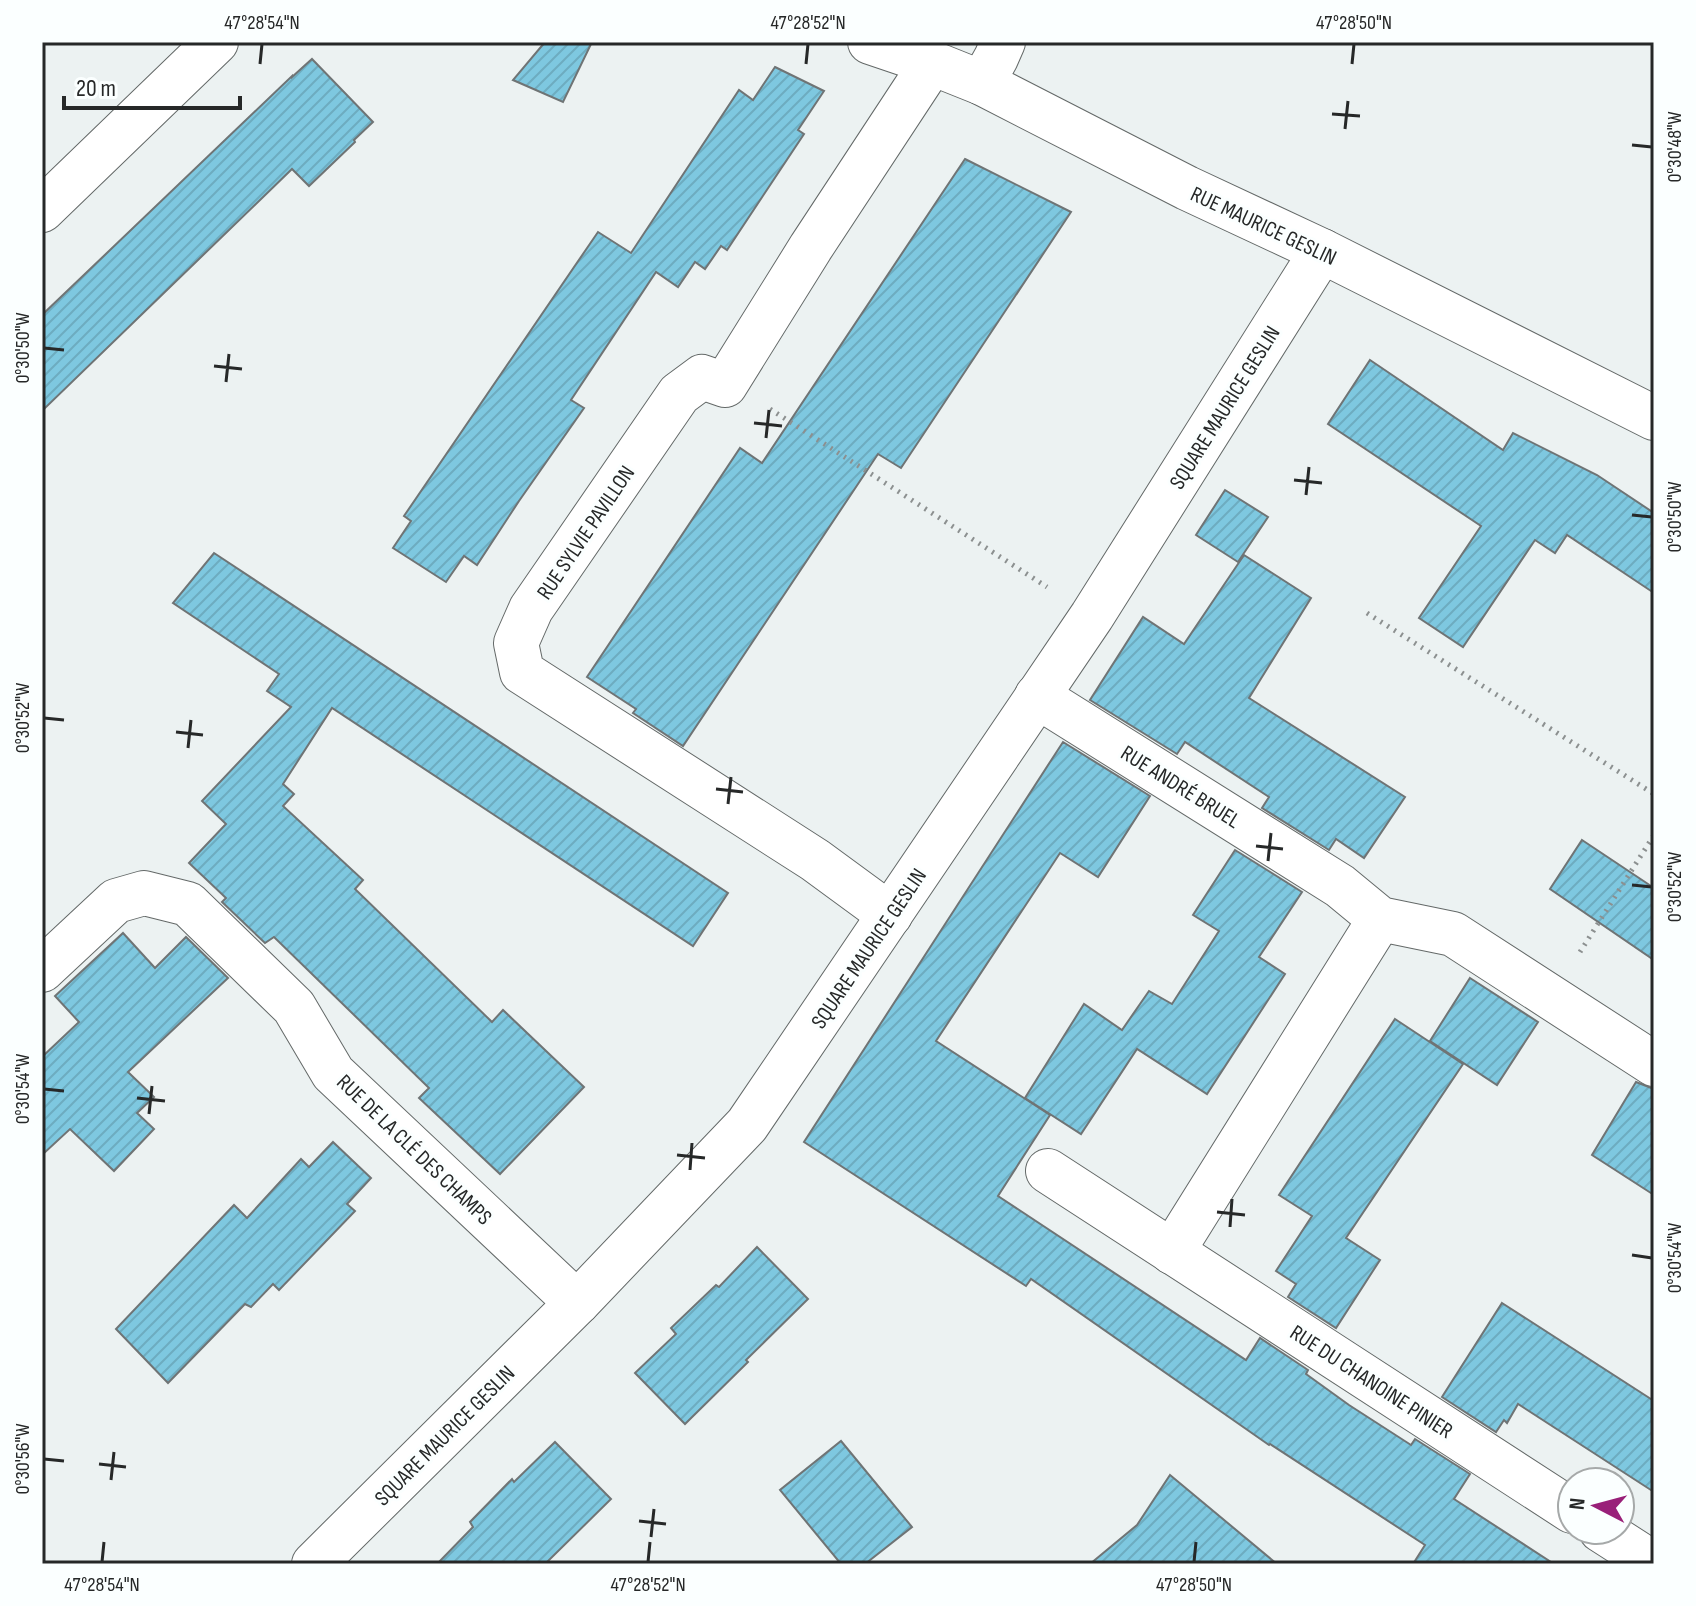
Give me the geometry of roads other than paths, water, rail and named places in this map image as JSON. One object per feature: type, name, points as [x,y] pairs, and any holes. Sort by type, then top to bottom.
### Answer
[{"type":"street","points":[[42,210],[216,42]]},
{"type":"street","name":"RUE MAURICE GESLIN","points":[[870,42],[982,83],[1187,188],[1322,251],[1654,418]]},
{"type":"street","points":[[982,83],[1003,42]]},
{"type":"street","name":"RUE SYLVIE PAVILLON","points":[[890,915],[815,860],[522,672],[516,643],[531,609],[679,394],[702,377],[725,385],[932,63]]},
{"type":"street","name":"SQUARE MAURICE GESLIN","points":[[314,1564],[577,1303],[747,1125],[1092,616],[1322,251]]},
{"type":"street","name":"RUE ANDRÉ BRUEL","points":[[1037,696],[1340,886],[1380,919],[1453,934],[1654,1064]]},
{"type":"street","name":"RUE DE LA CLÉ DES CHAMPS","points":[[42,970],[116,901],[144,893],[188,904],[294,1007],[333,1073],[577,1303]]},
{"type":"street","points":[[1172,1252],[1380,919]]},
{"type":"street","name":"RUE DU CHANOINE PINIER","points":[[1048,1171],[1556,1501]]},
{"type":"street","points":[[1626,1546],[1654,1564]]}]
